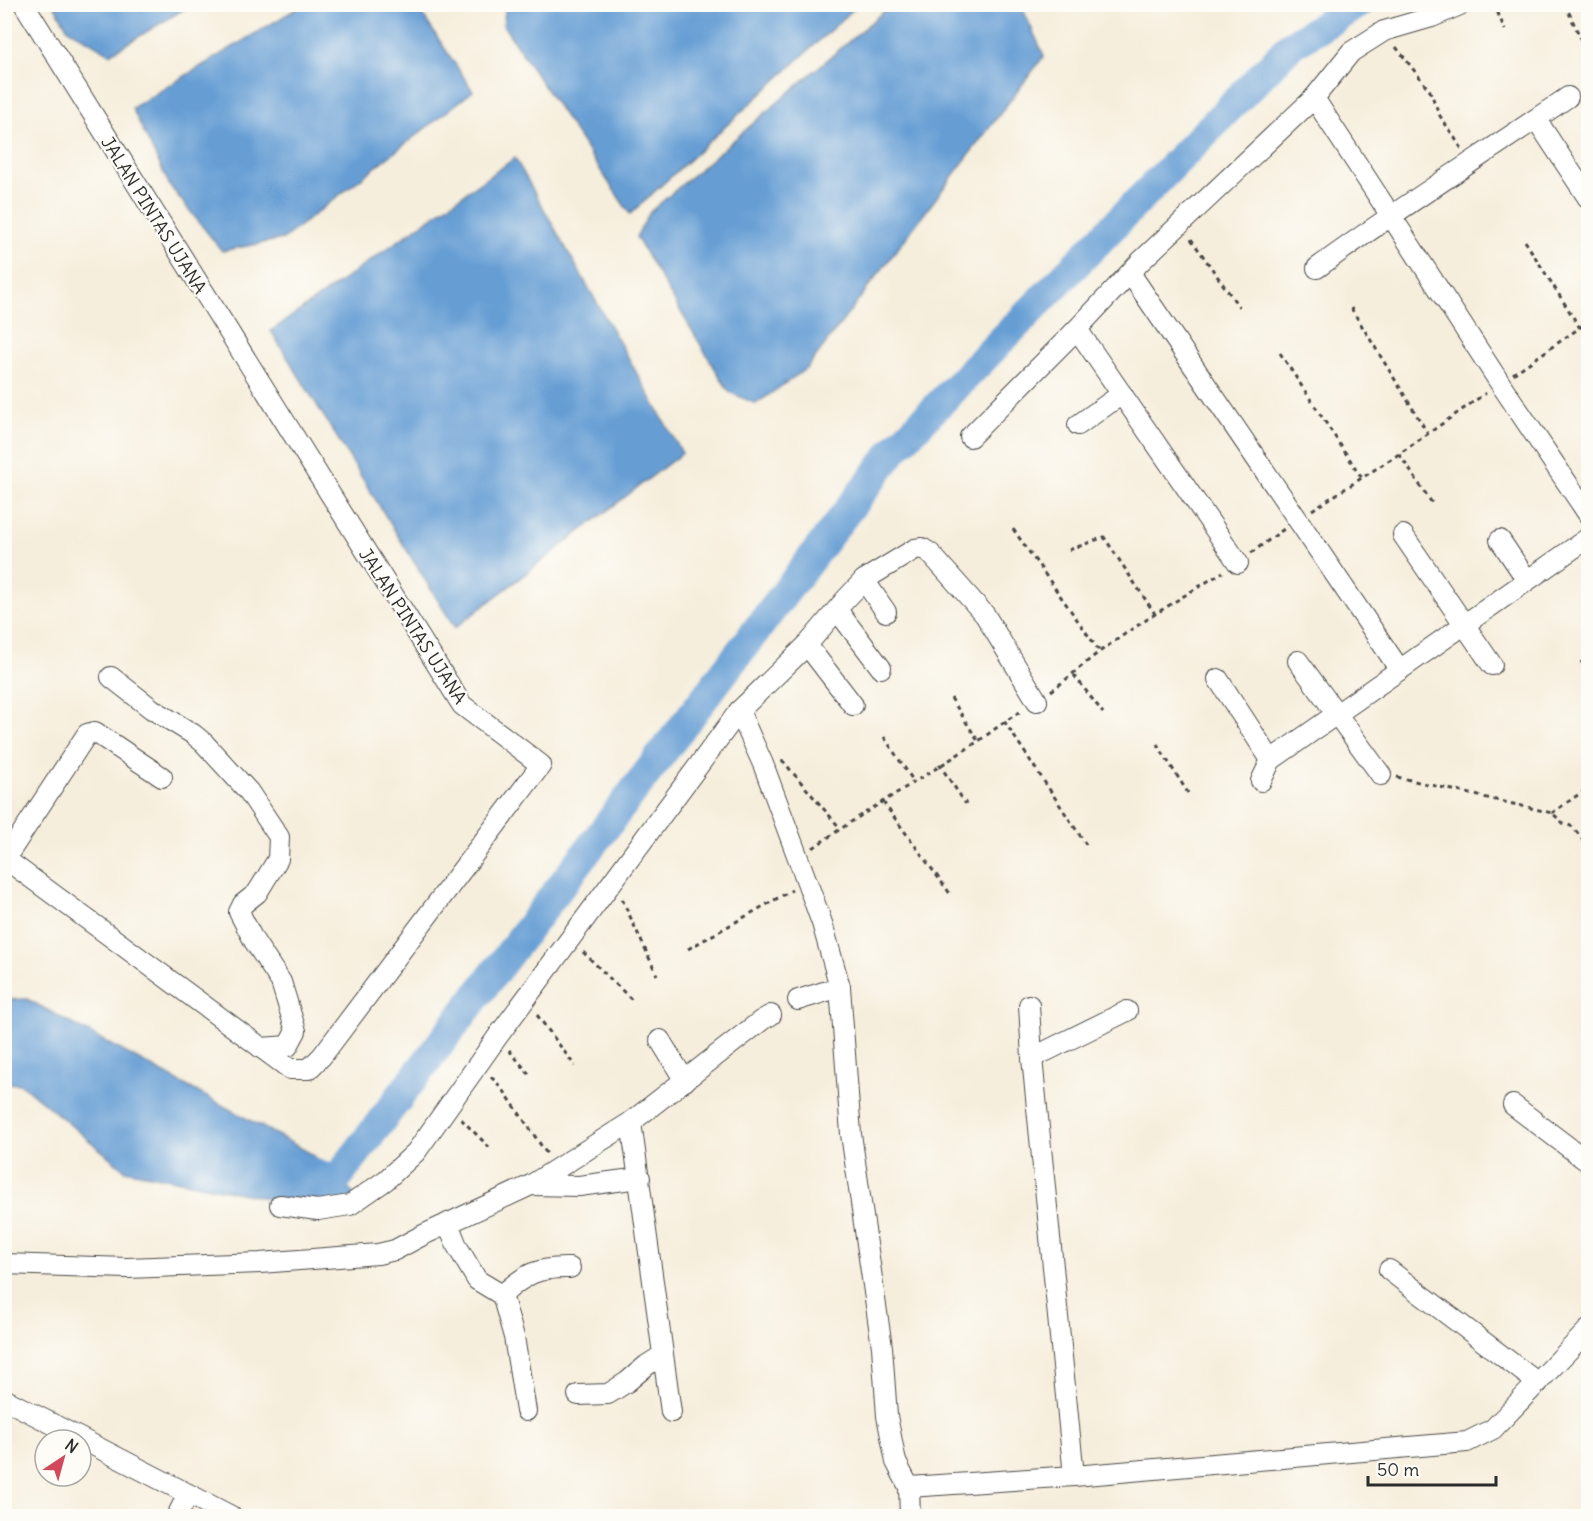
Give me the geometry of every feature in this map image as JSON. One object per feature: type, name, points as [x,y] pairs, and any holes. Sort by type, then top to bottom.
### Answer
[{"type":"street","name":"JALAN PINTAS UJANA","points":[[5,859],[290,1069],[309,1069],[322,1056],[541,765],[462,705],[24,4]]},
{"type":"street","points":[[970,437],[1130,273],[1314,98],[1351,52],[1384,31],[1431,17],[1462,4]]},
{"type":"street","points":[[1317,267],[1390,214],[1472,163],[1568,97]]},
{"type":"street","points":[[1314,98],[1588,514]]},
{"type":"street","points":[[1536,119],[1588,198]]},
{"type":"street","points":[[1130,273],[1400,670]]},
{"type":"street","points":[[1077,329],[1238,563]]},
{"type":"street","points":[[1078,425],[1122,394]]},
{"type":"street","points":[[1402,535],[1492,665]]},
{"type":"street","points":[[1261,781],[1271,760],[1337,716],[1527,579],[1588,538]]},
{"type":"street","points":[[1500,540],[1527,579]]},
{"type":"street","points":[[280,1205],[318,1210],[350,1205],[386,1180],[416,1152],[498,1036],[739,711],[807,645],[864,580],[915,549],[922,548],[930,553],[985,615],[1037,701]]},
{"type":"street","points":[[864,580],[886,612]]},
{"type":"street","points":[[837,610],[881,668]]},
{"type":"street","points":[[807,645],[853,705]]},
{"type":"street","points":[[1298,661],[1381,775]]},
{"type":"street","points":[[111,677],[152,709],[204,743],[249,792],[279,837],[278,859],[257,893],[243,904],[239,912],[254,941],[281,982],[296,1031],[288,1046],[261,1048]]},
{"type":"street","points":[[1218,679],[1271,760]]},
{"type":"street","points":[[739,711],[763,764],[807,882],[822,923],[840,987],[851,1134],[882,1347],[887,1416],[896,1462],[909,1487],[910,1516]]},
{"type":"street","points":[[5,859],[87,734],[95,732],[162,777]]},
{"type":"street","points":[[798,1000],[840,987]]},
{"type":"street","points":[[1029,1005],[1032,1058],[1074,1476]]},
{"type":"street","points":[[1032,1058],[1127,1011]]},
{"type":"street","points":[[4,1264],[127,1268],[260,1263],[378,1254],[395,1250],[531,1185],[632,1122],[771,1015]]},
{"type":"street","points":[[660,1040],[685,1081]]},
{"type":"street","points":[[1513,1105],[1588,1162]]},
{"type":"street","points":[[632,1122],[671,1412]]},
{"type":"street","points":[[531,1185],[579,1186],[640,1179]]},
{"type":"street","points":[[448,1223],[457,1246],[477,1280],[502,1295],[514,1336],[526,1410]]},
{"type":"street","points":[[502,1295],[520,1279],[549,1268],[570,1268]]},
{"type":"street","points":[[1389,1270],[1538,1383]]},
{"type":"street","points":[[909,1487],[1074,1476],[1467,1442],[1492,1429],[1588,1330]]},
{"type":"street","points":[[578,1395],[608,1394],[663,1356]]},
{"type":"street","points":[[4,1399],[231,1516]]},
{"type":"street","points":[[177,1516],[188,1494]]},
{"type":"path","points":[[1494,4],[1505,30]]},
{"type":"path","points":[[1565,4],[1584,46]]},
{"type":"path","points":[[1384,31],[1430,91],[1440,116],[1472,163]]},
{"type":"path","points":[[1184,221],[1188,233],[1239,307]]},
{"type":"path","points":[[1525,242],[1580,328]]},
{"type":"path","points":[[1351,308],[1427,432]]},
{"type":"path","points":[[797,859],[840,828],[1037,701],[1074,675],[1100,652],[1155,614],[1238,563],[1297,520],[1399,454],[1427,432],[1588,322]]},
{"type":"path","points":[[1280,353],[1362,477]]},
{"type":"path","points":[[1399,454],[1432,503]]},
{"type":"path","points":[[1013,530],[1100,652]]},
{"type":"path","points":[[1069,550],[1104,537],[1155,614]]},
{"type":"path","points":[[1581,661],[1588,672]]},
{"type":"path","points":[[1074,675],[1104,713]]},
{"type":"path","points":[[951,698],[978,741]]},
{"type":"path","points":[[1004,721],[1087,846]]},
{"type":"path","points":[[884,736],[914,782]]},
{"type":"path","points":[[1157,744],[1188,793]]},
{"type":"path","points":[[778,756],[840,828]]},
{"type":"path","points":[[939,765],[966,804]]},
{"type":"path","points":[[1381,775],[1409,779],[1552,813],[1563,823],[1573,827],[1588,847]]},
{"type":"path","points":[[1552,813],[1588,788]]},
{"type":"path","points":[[883,802],[951,895]]},
{"type":"path","points":[[614,881],[657,975]]},
{"type":"path","points":[[688,949],[807,882]]},
{"type":"path","points":[[571,940],[634,1002]]},
{"type":"path","points":[[525,1001],[575,1066]]},
{"type":"path","points":[[498,1036],[529,1074]]},
{"type":"path","points":[[502,1088],[556,1168]]},
{"type":"path","points":[[454,1097],[460,1118],[489,1147]]},
{"type":"water","points":[[304,4],[416,5],[473,91],[283,239],[222,251],[170,186],[132,108]]},
{"type":"water","points":[[506,4],[858,5],[630,214],[503,25]]},
{"type":"water","points":[[54,5],[191,5],[110,54],[68,29]]},
{"type":"water","points":[[891,5],[1021,5],[1044,56],[807,368],[756,404],[729,392],[636,237],[650,212]]},
{"type":"water","points":[[515,158],[682,453],[455,628],[271,331]]},
{"type":"water","points":[[27,999],[312,1154],[358,1198],[316,1208],[125,1170],[21,1084],[5,1083],[4,1000]]},
{"type":"waterway","points":[[300,1170],[336,1180],[894,450],[1291,45],[1359,4]]}]
